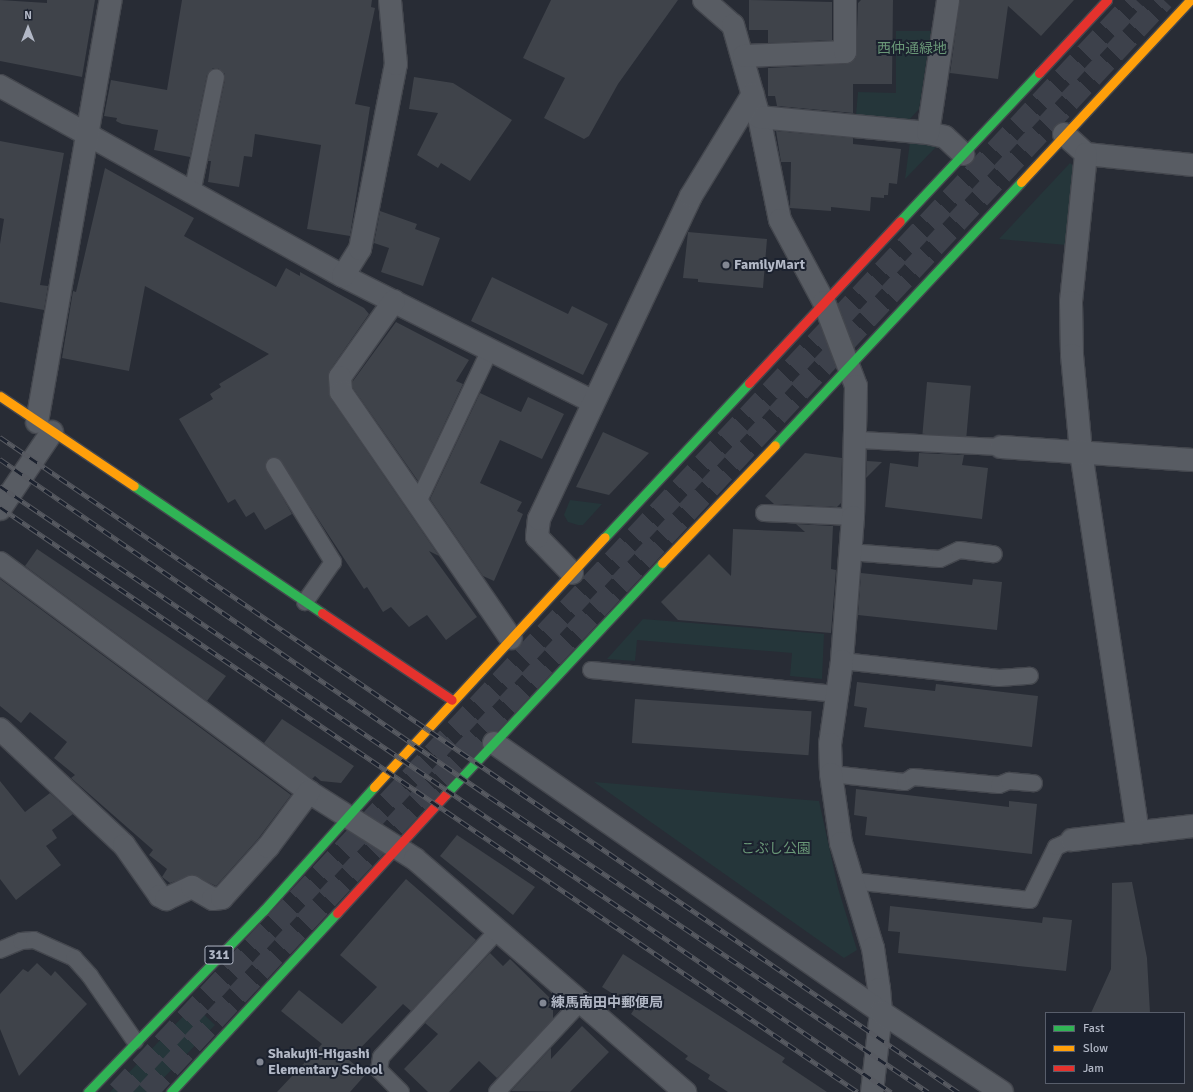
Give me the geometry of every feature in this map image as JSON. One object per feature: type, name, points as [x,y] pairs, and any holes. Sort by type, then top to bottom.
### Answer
[{"type":"main road","points":[[0,396],[452,700],[1107,0]]},
{"type":"main road","points":[[171,1092],[494,743],[850,366],[1190,0]]},
{"type":"main road","name":"311","points":[[88,1092],[135,1041],[264,910],[452,700]]},
{"type":"street","points":[[0,509],[44,427],[86,134],[111,0]]},
{"type":"street","points":[[343,276],[360,249],[396,64],[390,0]]},
{"type":"street","points":[[704,0],[733,25],[744,56],[759,117],[780,220],[824,302],[850,366],[856,386],[857,440],[853,517],[849,552],[842,662],[835,694],[831,774],[841,843],[874,948],[881,1012],[872,1092]]},
{"type":"street","points":[[744,56],[844,52],[844,0]]},
{"type":"street","points":[[928,133],[948,0]]},
{"type":"street","points":[[0,86],[343,276],[592,402]]},
{"type":"street","points":[[572,572],[537,537],[540,519],[592,402],[691,196],[753,94]]},
{"type":"street","points":[[759,117],[928,133],[945,137],[963,154]]},
{"type":"street","points":[[1064,134],[1086,154],[1193,165]]},
{"type":"street","points":[[1086,154],[1071,302],[1072,355],[1081,452],[1138,832]]},
{"type":"street","points":[[394,301],[338,384],[511,638]]},
{"type":"street","points":[[1001,447],[1193,460]]},
{"type":"street","points":[[0,563],[308,792],[398,848],[498,930],[685,1092]]},
{"type":"street","points":[[0,729],[124,845],[129,864],[160,896],[171,898],[192,887],[217,900],[268,847],[308,792]]},
{"type":"street","points":[[494,743],[881,1012],[1002,1092]]},
{"type":"street","points":[[1072,840],[1193,826]]},
{"type":"lane","points":[[192,192],[216,77]]},
{"type":"lane","points":[[418,502],[490,350]]},
{"type":"lane","points":[[857,440],[1001,447]]},
{"type":"lane","points":[[274,466],[333,562],[305,602]]},
{"type":"lane","points":[[764,513],[853,517]]},
{"type":"lane","points":[[849,552],[940,559],[959,550],[994,554]]},
{"type":"lane","points":[[842,662],[999,678],[1030,676]]},
{"type":"lane","points":[[591,670],[835,694]]},
{"type":"lane","points":[[831,774],[905,782],[914,777],[999,785],[1009,781],[1034,783]]},
{"type":"lane","points":[[852,881],[1030,900],[1056,847],[1072,840]]},
{"type":"lane","points":[[401,1092],[379,1070],[381,1057],[498,930]]},
{"type":"lane","points":[[0,950],[21,941],[34,940],[74,958],[90,976],[135,1041]]},
{"type":"lane","points":[[497,1092],[581,1002]]},
{"type":"green space","name":"西仲通緑地","points":[[896,31],[931,31],[919,109],[909,120],[856,115],[858,92],[896,93]]},
{"type":"green space","points":[[910,142],[937,146],[905,179]]},
{"type":"green space","points":[[1070,163],[1075,167],[1066,245],[999,239]]},
{"type":"green space","points":[[570,500],[602,504],[583,525],[578,525],[568,522],[564,515]]},
{"type":"green space","points":[[643,619],[824,634],[822,679],[790,676],[792,653],[637,640],[635,661],[607,659]]},
{"type":"green space","name":"こぶし公園","points":[[594,782],[819,801],[838,888],[857,950],[844,958]]},
{"type":"green space","points":[[194,1005],[215,1025],[150,1092],[110,1092]]},
{"type":"building","points":[[0,0],[47,3],[47,0],[95,0],[82,77],[0,61]]},
{"type":"building","points":[[182,0],[372,0],[371,7],[375,8],[355,104],[370,107],[350,236],[307,229],[321,145],[255,134],[252,157],[244,156],[239,187],[208,182],[211,161],[208,161],[225,79],[225,74],[218,68],[213,68],[207,75],[190,157],[154,150],[158,130],[122,124],[116,121],[117,118],[104,116],[111,80],[167,90]]},
{"type":"building","points":[[551,0],[678,0],[618,84],[589,136],[584,139],[544,118],[565,78],[523,58]]},
{"type":"building","points":[[749,0],[832,2],[832,40],[768,43],[768,30],[749,30]]},
{"type":"building","points":[[861,0],[893,0],[892,84],[853,84],[853,113],[777,106],[775,96],[768,96],[768,68],[845,64],[856,58],[858,3]]},
{"type":"building","points":[[960,0],[1074,0],[1041,36],[1008,6],[998,79],[950,73]]},
{"type":"building","points":[[414,77],[453,83],[512,120],[470,181],[441,163],[438,168],[417,155],[438,113],[409,109]]},
{"type":"building","points":[[776,131],[853,138],[853,144],[901,149],[897,184],[889,183],[888,195],[884,195],[884,198],[871,197],[870,211],[831,207],[831,211],[790,208],[791,162],[781,162]]},
{"type":"building","points":[[0,141],[64,153],[40,285],[48,286],[44,310],[0,302],[0,244],[4,219],[0,218]]},
{"type":"building","points":[[105,168],[194,218],[184,236],[276,287],[286,268],[300,276],[300,272],[364,308],[369,314],[330,370],[331,399],[439,556],[429,551],[477,617],[446,640],[427,615],[409,627],[391,607],[383,612],[367,587],[364,589],[278,458],[269,458],[265,467],[292,514],[265,530],[254,512],[246,517],[235,499],[228,503],[179,419],[213,399],[210,394],[221,387],[219,384],[269,354],[145,286],[129,371],[62,358],[73,291],[76,292]]},
{"type":"building","points":[[380,211],[417,224],[415,229],[440,238],[423,286],[381,272],[389,248],[374,243]]},
{"type":"building","points":[[688,232],[767,239],[763,288],[698,282],[698,279],[683,278]]},
{"type":"building","points":[[492,277],[568,314],[572,306],[608,324],[583,375],[471,321]]},
{"type":"building","points":[[396,322],[469,360],[456,381],[463,384],[418,481],[353,388],[353,381]]},
{"type":"building","points":[[927,382],[971,386],[966,438],[922,434]]},
{"type":"building","points":[[480,393],[521,412],[528,397],[564,414],[542,459],[500,440],[480,483],[522,502],[517,511],[523,514],[494,581],[483,576],[430,499]]},
{"type":"building","points":[[603,432],[649,453],[609,495],[576,487]]},
{"type":"building","points":[[805,453],[842,458],[841,503],[837,507],[774,504],[765,496]]},
{"type":"building","points":[[919,453],[964,455],[962,465],[988,468],[982,519],[885,507],[890,463],[918,467]]},
{"type":"building","points":[[867,461],[882,462],[866,478]]},
{"type":"building","points":[[796,524],[833,526],[831,569],[836,570],[831,633],[678,620],[661,602],[709,554],[731,576],[733,529],[805,532]]},
{"type":"building","points":[[37,549],[226,676],[207,701],[25,566]]},
{"type":"building","points":[[861,573],[972,585],[973,579],[1002,582],[997,630],[858,615]]},
{"type":"building","points":[[0,579],[291,795],[258,839],[216,886],[193,875],[170,883],[162,877],[167,869],[149,855],[153,850],[71,778],[75,775],[54,758],[67,742],[30,712],[21,723],[0,706]]},
{"type":"building","points":[[857,682],[935,691],[936,684],[1038,696],[1032,747],[864,727],[867,708],[854,706]]},
{"type":"building","points":[[635,699],[812,711],[808,755],[632,743]]},
{"type":"building","points":[[282,719],[354,766],[341,783],[321,781],[315,776],[312,779],[264,743]]},
{"type":"building","points":[[0,781],[25,812],[50,793],[73,814],[52,830],[57,838],[46,846],[61,865],[16,900],[0,879]]},
{"type":"building","points":[[856,789],[1009,807],[1009,801],[1037,804],[1032,854],[865,835],[867,817],[854,815]]},
{"type":"building","points":[[457,835],[535,887],[513,915],[440,856]]},
{"type":"building","points":[[406,879],[476,940],[411,1011],[403,1004],[349,1060],[366,1074],[350,1092],[277,1092],[322,1044],[281,1011],[299,990],[342,1024],[377,987],[340,955]]},
{"type":"building","points":[[1132,882],[1147,958],[1150,1012],[1091,1012],[1111,969],[1112,883]]},
{"type":"building","points":[[890,906],[1042,923],[1043,917],[1072,920],[1066,971],[898,953],[900,932],[888,931]]},
{"type":"building","points":[[490,953],[503,966],[510,959],[553,1001],[553,1019],[497,1078],[479,1061],[449,1092],[428,1092],[404,1069],[438,1034],[425,1023]]},
{"type":"building","points":[[623,954],[785,1058],[782,1062],[827,1092],[728,1092],[708,1079],[710,1075],[685,1059],[688,1056],[631,1014],[635,1008],[602,987]]},
{"type":"building","points":[[37,963],[51,976],[55,971],[87,1004],[19,1076],[0,1029],[0,994],[23,969],[28,972]]},
{"type":"building","points":[[582,1026],[609,1052],[570,1092],[511,1091],[551,1048],[551,1059]]},
{"type":"tunnel","points":[[118,1092],[1136,0]]},
{"type":"tunnel","points":[[147,1092],[1163,0]]},
{"type":"railway","points":[[0,437],[958,1092]]},
{"type":"railway","points":[[0,459],[490,797],[928,1092]]},
{"type":"railway","points":[[0,486],[891,1092]]},
{"type":"railway","points":[[0,507],[858,1092]]},
{"type":"traffic: fast","points":[[900,221],[1039,73]]},
{"type":"traffic: fast","points":[[775,445],[1021,182]]},
{"type":"traffic: fast","points":[[605,537],[749,383]]},
{"type":"traffic: fast","points":[[134,486],[322,613]]},
{"type":"traffic: fast","points":[[446,794],[662,563]]},
{"type":"traffic: fast","points":[[88,1092],[264,910],[374,787]]},
{"type":"traffic: fast","points":[[171,1092],[337,913]]},
{"type":"traffic: slow","points":[[1021,182],[1190,0]]},
{"type":"traffic: slow","points":[[0,396],[134,486]]},
{"type":"traffic: slow","points":[[662,563],[775,445]]},
{"type":"traffic: slow","points":[[374,787],[605,537]]},
{"type":"traffic: jam","points":[[1039,73],[1107,0]]},
{"type":"traffic: jam","points":[[749,383],[900,221]]},
{"type":"traffic: jam","points":[[322,613],[452,700]]},
{"type":"traffic: jam","points":[[337,913],[446,794]]},
{"type":"place","name":"FamilyMart","points":[[726,265]]},
{"type":"place","name":"練馬南田中郵便局","points":[[543,1003]]},
{"type":"place","name":"Shakujii-Higashi Elementary School","points":[[260,1062]]}]
